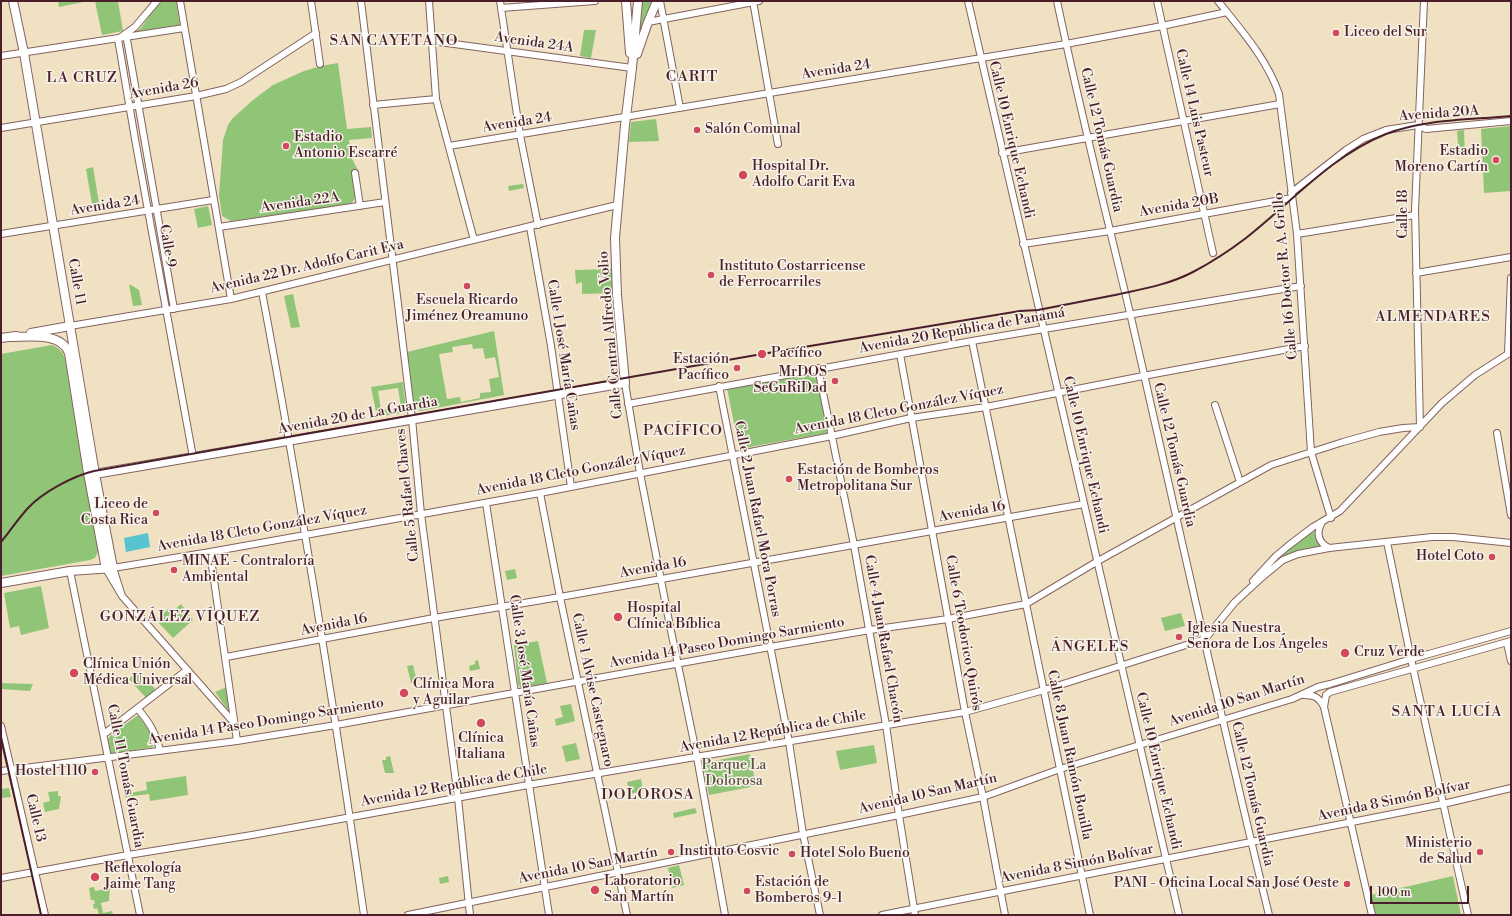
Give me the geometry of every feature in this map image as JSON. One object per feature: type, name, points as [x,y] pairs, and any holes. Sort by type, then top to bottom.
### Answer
[{"type":"main road","name":"Calle 11","points":[[13,1],[24,53],[74,347],[92,475]]},
{"type":"main road","name":"Calle Central Alfredo Volio","points":[[626,1],[632,68]]},
{"type":"main road","points":[[628,27],[634,1]]},
{"type":"main road","name":"Calle Central Alfredo Volio","points":[[625,383],[615,238],[625,116],[632,68],[638,1]]},
{"type":"main road","points":[[632,68],[657,1]]},
{"type":"main road","name":"Avenida 22 Dr. Adolfo Carit Eva","points":[[1,338],[70,326]]},
{"type":"main road","name":"Calle 11","points":[[11,337],[38,336],[55,340],[67,347],[110,568]]},
{"type":"main road","points":[[38,336],[58,336],[64,338],[74,347]]},
{"type":"main road","name":"Avenida 20 de La Guardia","points":[[92,475],[625,383]]},
{"type":"main road","name":"Avenida 18 Cleto González Víquez","points":[[1,583],[70,571],[110,568]]},
{"type":"street","points":[[126,36],[157,1]]},
{"type":"street","points":[[180,1],[231,299]]},
{"type":"street","points":[[311,1],[320,64]]},
{"type":"street","name":"Calle 5 Rafael Chaves","points":[[361,1],[412,419],[421,514],[458,798],[470,915]]},
{"type":"street","points":[[429,1],[436,99],[474,240]]},
{"type":"street","points":[[538,225],[520,135],[500,4],[595,1]]},
{"type":"street","points":[[660,1],[680,108]]},
{"type":"street","points":[[648,22],[755,1],[778,144]]},
{"type":"street","name":"Calle 10 Enrique Echandi","points":[[968,1],[1023,244],[1122,665],[1178,915]]},
{"type":"street","name":"Calle 12 Tomás Guardia","points":[[1057,1],[1087,138],[1130,315],[1222,720],[1269,915]]},
{"type":"street","name":"Calle 14 Luis Pasteur","points":[[1157,1],[1213,253]]},
{"type":"street","name":"Calle 16 Doctor R. A. Grillo","points":[[1218,1],[1263,60],[1274,78],[1279,94],[1298,234],[1311,452],[1331,518]]},
{"type":"street","name":"Calle 18","points":[[1420,427],[1415,215],[1424,1]]},
{"type":"street","name":"Avenida 24","points":[[449,146],[769,92],[981,59],[1162,26],[1227,12]]},
{"type":"street","points":[[1,56],[184,28]]},
{"type":"street","name":"Avenida 26","points":[[1,128],[196,96],[226,89],[240,82],[316,33]]},
{"type":"street","name":"Calle 9","points":[[126,36],[174,309]]},
{"type":"street","name":"Calle 9","points":[[118,38],[193,457]]},
{"type":"street","name":"Avenida 24A","points":[[432,41],[632,68]]},
{"type":"street","points":[[373,105],[436,99]]},
{"type":"street","points":[[1002,153],[1280,104]]},
{"type":"street","name":"Avenida 20A","points":[[1292,196],[1354,144],[1386,130],[1418,125],[1426,129],[1511,121]]},
{"type":"street","points":[[355,173],[360,206]]},
{"type":"street","name":"Avenida 20B","points":[[1023,244],[1110,231],[1292,196]]},
{"type":"street","name":"Avenida 24","points":[[1,234],[213,200]]},
{"type":"street","name":"Avenida 22A","points":[[219,227],[385,202]]},
{"type":"street","name":"Avenida 22 Dr. Adolfo Carit Eva","points":[[70,326],[231,299],[617,205]]},
{"type":"street","points":[[1298,234],[1415,215]]},
{"type":"street","name":"Calle 1 José María Cañas","points":[[530,226],[558,395],[571,486]]},
{"type":"street","points":[[1416,273],[1511,257]]},
{"type":"street","points":[[1204,639],[1276,556],[1313,527],[1331,518],[1346,506],[1442,403],[1475,375],[1510,352],[1511,278]]},
{"type":"street","name":"Avenida 20 República de Panamá","points":[[628,404],[818,368],[1301,286]]},
{"type":"street","points":[[262,292],[306,535],[364,915]]},
{"type":"street","name":"Calle 8 Juan Ramón Bonilla","points":[[972,341],[1090,915]]},
{"type":"street","name":"Avenida 18 Cleto González Víquez","points":[[110,568],[210,552],[486,503],[832,436],[911,418],[986,407],[1305,346]]},
{"type":"street","name":"Calle 6 Teodorico Quirós","points":[[900,354],[965,712],[983,797],[1005,915]]},
{"type":"street","name":"Calle 4 Juan Rafael Chacón","points":[[818,368],[870,630],[914,912]]},
{"type":"street","name":"Calle Central Alfredo Volio","points":[[625,383],[640,473],[660,579],[697,757],[725,915]]},
{"type":"street","name":"Calle 2 Juan Rafael Mora Porras","points":[[719,386],[789,742],[803,834],[820,915]]},
{"type":"street","points":[[1215,405],[1240,482]]},
{"type":"street","name":"Avenida 14 Paseo Domingo Sarmiento","points":[[1,771],[237,741],[336,725],[770,647],[870,630],[948,619],[1026,604],[1271,465],[1379,432],[1420,427]]},
{"type":"street","points":[[1497,433],[1511,515]]},
{"type":"street","points":[[1503,467],[1511,466]]},
{"type":"street","name":"Calle 1 Alvise Castegnaro","points":[[540,492],[560,597],[627,915]]},
{"type":"street","name":"Calle 3 José María Cañas","points":[[486,503],[549,915]]},
{"type":"street","name":"Avenida 16","points":[[226,657],[434,618],[1084,504]]},
{"type":"street","points":[[1321,524],[1319,528],[1319,538],[1325,546],[1329,548]]},
{"type":"street","points":[[1235,602],[1274,566],[1283,560],[1298,554],[1329,548],[1432,536],[1511,543]]},
{"type":"street","points":[[1387,542],[1411,659],[1468,915]]},
{"type":"street","points":[[210,552],[237,741]]},
{"type":"street","points":[[110,568],[122,596],[235,724]]},
{"type":"street","name":"Calle 11 Tomás Guardia","points":[[70,571],[140,915]]},
{"type":"street","name":"Avenida 10 San Martín","points":[[408,915],[898,816],[983,797],[1060,769],[1292,699],[1318,687],[1511,631]]},
{"type":"street","name":"Avenida 12 República de Chile","points":[[1,878],[128,855],[252,835],[350,816],[528,785],[965,712],[1044,690],[1204,639]]},
{"type":"street","points":[[1509,642],[1511,661]]},
{"type":"street","name":"Avenida 10 San Martín","points":[[1324,706],[1326,696],[1330,692],[1509,642]]},
{"type":"street","points":[[104,734],[187,670]]},
{"type":"street","points":[[1302,695],[1314,696],[1321,701],[1324,706],[1372,915]]},
{"type":"street","points":[[138,709],[153,728],[160,751]]},
{"type":"street","name":"Calle 13","points":[[1,726],[36,872],[44,915]]},
{"type":"street","name":"Avenida 8 Simón Bolívar","points":[[882,915],[914,912],[1000,891],[1443,804],[1511,788]]},
{"type":"green space","points":[[58,1],[88,1],[59,7]]},
{"type":"green space","points":[[95,1],[118,1],[123,31],[102,35]]},
{"type":"green space","points":[[163,1],[176,1],[180,26],[132,34],[141,28],[156,6]]},
{"type":"green space","points":[[642,1],[654,1],[634,54]]},
{"type":"green space","points":[[584,30],[596,30],[591,58],[580,56]]},
{"type":"green space","name":"Estadio Antonio Escarré","points":[[338,63],[347,129],[371,127],[372,138],[349,140],[351,157],[359,172],[352,174],[356,194],[353,201],[344,206],[231,221],[222,216],[219,195],[223,140],[228,125],[232,119],[253,100],[273,85],[304,71]]},
{"type":"green space","points":[[656,119],[659,141],[629,142],[631,122]]},
{"type":"green space","name":"Estadio Moreno Cartín","points":[[1511,126],[1511,191],[1484,193],[1481,129]]},
{"type":"green space","points":[[1464,130],[1465,154],[1459,155],[1457,131]]},
{"type":"green space","points":[[93,167],[100,209],[93,210],[86,169]]},
{"type":"green space","points":[[523,184],[524,188],[509,191],[508,186]]},
{"type":"green space","points":[[208,206],[212,225],[198,228],[194,209]]},
{"type":"green space","points":[[612,269],[613,293],[582,294],[582,282],[576,284],[575,270]]},
{"type":"green space","points":[[129,285],[139,290],[142,305],[133,306]]},
{"type":"green space","points":[[293,294],[300,327],[291,328],[284,296]]},
{"type":"green space","points":[[494,331],[504,395],[421,411],[417,410],[414,407],[407,352]],"holes":[[[472,344],[473,349],[483,348],[485,359],[495,357],[499,377],[489,379],[491,392],[480,393],[480,398],[461,402],[460,397],[447,399],[439,354],[453,352],[452,347]]]},
{"type":"green space","points":[[52,345],[57,347],[63,353],[65,358],[99,550],[95,558],[90,560],[1,576],[1,354]]},
{"type":"green space","points":[[816,372],[827,433],[739,449],[727,388]]},
{"type":"green space","points":[[403,382],[406,412],[377,417],[371,387]],"holes":[[[398,388],[401,407],[381,410],[378,391]]]},
{"type":"green space","points":[[1315,531],[1318,540],[1323,547],[1290,553],[1281,558],[1280,557],[1299,541]]},
{"type":"green space","points":[[515,569],[517,578],[507,580],[505,571]]},
{"type":"green space","points":[[41,586],[49,628],[21,635],[19,626],[10,628],[4,593]]},
{"type":"green space","points":[[181,604],[193,620],[173,638],[156,620],[169,608],[173,611]]},
{"type":"green space","points":[[1181,613],[1185,626],[1165,631],[1161,618]]},
{"type":"green space","points":[[538,641],[547,683],[523,688],[520,687],[518,684],[514,645]]},
{"type":"green space","points":[[478,660],[480,669],[470,671],[469,666],[475,664],[475,661]]},
{"type":"green space","points":[[413,665],[417,682],[411,683],[407,666]]},
{"type":"green space","points":[[138,671],[156,690],[146,698],[129,679]]},
{"type":"green space","points":[[1,683],[33,684],[30,691],[1,689]]},
{"type":"green space","points":[[227,687],[231,714],[215,692]]},
{"type":"green space","points":[[571,704],[575,721],[556,726],[555,719],[563,717],[560,706]]},
{"type":"green space","points":[[138,715],[150,734],[153,747],[111,754],[108,739],[111,735]]},
{"type":"green space","points":[[576,743],[580,759],[566,762],[562,746]]},
{"type":"green space","points":[[874,745],[877,763],[840,770],[836,751]]},
{"type":"green space","name":"Parque La Dolorosa","points":[[750,754],[756,786],[709,795],[703,763]]},
{"type":"green space","points":[[390,756],[394,773],[385,773],[382,760],[386,760],[386,757]]},
{"type":"green space","points":[[186,776],[188,795],[150,801],[149,794],[125,797],[124,794],[147,790],[146,782]]},
{"type":"green space","points":[[641,779],[643,791],[630,794],[627,782]]},
{"type":"green space","points":[[9,788],[11,797],[1,798],[1,789]]},
{"type":"green space","points":[[58,791],[58,796],[61,796],[59,809],[45,812],[43,803],[50,801],[48,792]]},
{"type":"green space","points":[[695,808],[697,813],[674,818],[673,813]]},
{"type":"green space","points":[[679,865],[684,885],[672,888],[668,868]]},
{"type":"green space","points":[[448,876],[449,882],[440,884],[439,878]]},
{"type":"green space","points":[[1453,876],[1461,915],[1375,915],[1370,895]]},
{"type":"green space","points":[[110,884],[109,901],[101,903],[103,913],[112,911],[113,915],[99,915],[97,908],[94,909],[93,904],[95,904],[94,900],[91,900],[89,888],[94,887],[95,891],[105,889],[104,885]]},
{"type":"water","points":[[148,533],[150,547],[126,552],[124,538]]},
{"type":"railway","points":[[1,542],[34,502],[68,481],[94,471],[762,354],[1020,311],[1038,310],[1145,289],[1184,276],[1214,260],[1246,238],[1330,167],[1347,154],[1366,143],[1386,134],[1416,125],[1511,116]]},
{"type":"railway","points":[[1,737],[41,915]]},
{"type":"place","name":"Liceo del Sur","points":[[1336,33]]},
{"type":"place","name":"Salón Comunal","points":[[697,130]]},
{"type":"place","name":"Estadio Antonio Escarré","points":[[286,146]]},
{"type":"place","name":"Estadio Moreno Cartín","points":[[1496,160]]},
{"type":"place","name":"Hospital Dr. Adolfo Carit Eva","points":[[743,175]]},
{"type":"place","name":"Instituto Costarricense de Ferrocarriles","points":[[711,275]]},
{"type":"place","name":"Escuela Ricardo Jiménez Oreamuno","points":[[467,286]]},
{"type":"place","name":"Pacífico","points":[[762,354]]},
{"type":"place","name":"Estación Pacífico","points":[[737,368]]},
{"type":"place","name":"MrDOS SeGuRiDad","points":[[835,381]]},
{"type":"place","name":"Estación de Bomberos Metropolitana Sur","points":[[789,479]]},
{"type":"place","name":"Liceo de Costa Rica","points":[[156,513]]},
{"type":"place","name":"Hotel Coto","points":[[1492,557]]},
{"type":"place","name":"MINAE - Contraloría Ambiental","points":[[174,570]]},
{"type":"place","name":"Hospital Clínica Bíblica","points":[[618,617]]},
{"type":"place","name":"Iglesia Nuestra Señora de Los Ángeles","points":[[1179,637]]},
{"type":"place","name":"Cruz Verde","points":[[1345,653]]},
{"type":"place","name":"Clínica Unión Médica Universal","points":[[74,673]]},
{"type":"place","name":"Clínica Mora y Aguilar","points":[[404,693]]},
{"type":"place","name":"Clínica Italiana","points":[[481,723]]},
{"type":"place","name":"Hostel 1110","points":[[95,772]]},
{"type":"place","name":"Instituto Cosvic","points":[[671,852]]},
{"type":"place","name":"Ministerio de Salud","points":[[1480,852]]},
{"type":"place","name":"Hotel Solo Bueno","points":[[792,854]]},
{"type":"place","name":"Reflexología Jaime Tang","points":[[95,877]]},
{"type":"place","name":"PANI - Oficina Local San José Oeste","points":[[1347,884]]},
{"type":"place","name":"Laboratorio San Martín","points":[[595,890]]},
{"type":"place","name":"Estación de Bomberos 9-1","points":[[747,891]]},
{"type":"district","name":"SAN CAYETANO","points":[[394,41]]},
{"type":"district","name":"CARIT","points":[[692,77]]},
{"type":"district","name":"LA CRUZ","points":[[82,78]]},
{"type":"district","name":"ALMENDARES","points":[[1433,317]]},
{"type":"district","name":"PACÍFICO","points":[[683,431]]},
{"type":"district","name":"GONZÁLEZ VÍQUEZ","points":[[180,617]]},
{"type":"district","name":"ÁNGELES","points":[[1090,647]]},
{"type":"district","name":"SANTA LUCÍA","points":[[1447,712]]},
{"type":"district","name":"DOLOROSA","points":[[648,795]]}]
